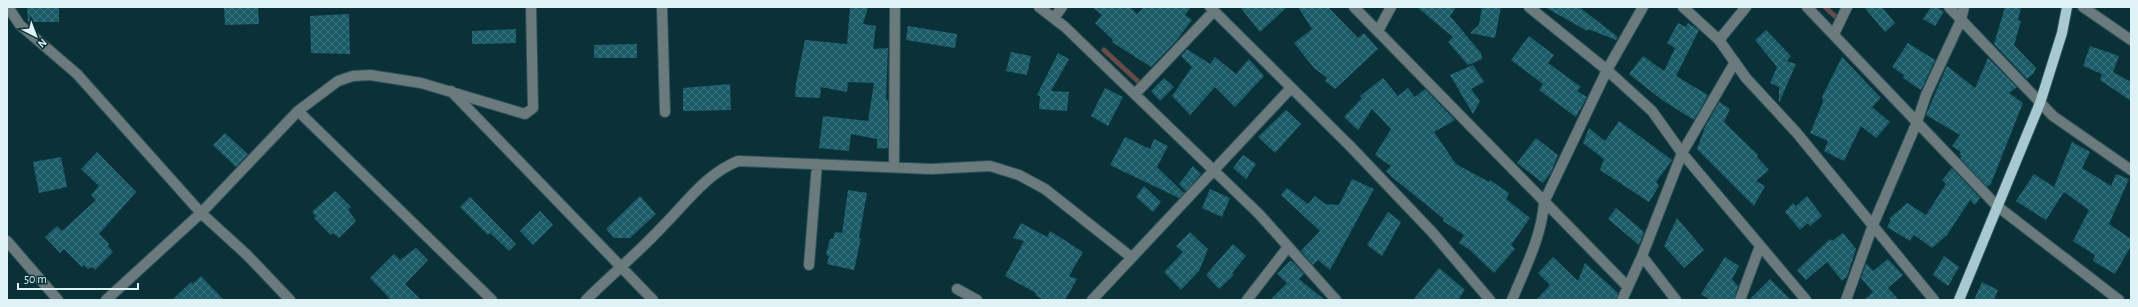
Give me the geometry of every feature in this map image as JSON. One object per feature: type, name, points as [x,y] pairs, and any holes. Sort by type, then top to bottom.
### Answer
[{"type":"main road","points":[[1959,300],[2040,103],[2062,32],[2067,7]]},
{"type":"street","points":[[8,7],[20,26],[77,74],[201,213],[247,255],[290,300]]},
{"type":"street","points":[[106,300],[201,213],[298,111],[338,81],[352,76],[370,75],[421,83],[525,114],[530,112],[533,108],[531,7]]},
{"type":"street","points":[[662,7],[665,112]]},
{"type":"street","points":[[894,167],[895,7]]},
{"type":"street","points":[[1039,7],[1065,27],[1259,214],[1336,300]]},
{"type":"street","points":[[1054,18],[1062,7]]},
{"type":"street","points":[[1354,7],[1628,288]]},
{"type":"street","points":[[1378,31],[1391,7]]},
{"type":"street","points":[[1530,7],[1607,70],[1652,111],[1682,153],[1806,300]]},
{"type":"street","points":[[1512,300],[1539,234],[1543,219],[1544,202],[1607,70],[1643,7]]},
{"type":"street","points":[[1683,7],[1719,40],[1746,78],[1796,132],[1934,300]]},
{"type":"street","points":[[1719,40],[1746,7]]},
{"type":"street","points":[[1807,7],[1997,206],[2119,300]]},
{"type":"street","points":[[1834,34],[1847,7]]},
{"type":"street","points":[[1949,7],[2040,103],[2066,126],[2131,170]]},
{"type":"street","points":[[1846,300],[1873,225],[1935,76],[1961,20],[1964,7]]},
{"type":"street","points":[[2083,7],[2131,40]]},
{"type":"street","points":[[1135,94],[1212,9],[1432,232],[1490,300]]},
{"type":"street","points":[[1622,300],[1642,256],[1682,153],[1735,62]]},
{"type":"street","points":[[1092,300],[1291,88]]},
{"type":"street","points":[[451,91],[653,300]]},
{"type":"street","points":[[298,111],[492,300]]},
{"type":"street","points":[[586,300],[662,227],[710,176],[723,167],[738,161],[931,169],[990,166],[1019,176],[1045,189],[1131,257]]},
{"type":"street","points":[[809,265],[817,164]]},
{"type":"street","points":[[7,241],[58,300]]},
{"type":"street","points":[[1740,300],[1760,246]]},
{"type":"street","points":[[1247,300],[1288,247]]},
{"type":"street","points":[[1642,256],[1676,300]]},
{"type":"street","points":[[957,289],[977,300]]},
{"type":"building","points":[[27,7],[59,7],[59,22],[28,22]]},
{"type":"building","points":[[224,7],[258,7],[259,24],[225,25]]},
{"type":"building","points":[[850,7],[868,7],[863,24],[876,26],[873,49],[888,48],[886,100],[888,100],[888,148],[877,149],[877,139],[851,134],[849,151],[819,148],[823,116],[868,121],[874,83],[848,82],[847,92],[821,87],[820,98],[795,97],[796,84],[805,40],[847,44]]},
{"type":"building","points":[[1092,7],[1130,7],[1137,14],[1144,7],[1191,7],[1185,15],[1192,20],[1176,41],[1151,67],[1112,42],[1113,40],[1095,23],[1102,15]]},
{"type":"building","points":[[1240,7],[1287,7],[1260,32]]},
{"type":"building","points":[[1298,7],[1328,7],[1358,38],[1364,33],[1378,49],[1335,89],[1325,81],[1327,78],[1314,68],[1294,43],[1312,29]]},
{"type":"building","points":[[1417,7],[1456,7],[1450,16],[1481,53],[1482,59],[1468,65],[1448,42],[1453,37]]},
{"type":"building","points":[[1482,7],[1501,7],[1495,38],[1470,33],[1479,25]]},
{"type":"building","points":[[1545,7],[1579,7],[1618,37],[1616,40],[1588,29],[1587,31]]},
{"type":"building","points":[[1864,7],[1882,7],[1895,23],[1885,32]]},
{"type":"building","points":[[1931,7],[1937,7],[1944,12],[1935,26],[1923,19]]},
{"type":"building","points":[[2005,7],[2021,7],[2018,20],[2021,21],[2014,45],[2036,68],[2033,74],[2027,79],[1994,44]]},
{"type":"building","points":[[349,14],[350,54],[311,53],[310,16]]},
{"type":"building","points":[[1678,23],[1686,27],[1688,23],[1699,30],[1676,76],[1708,95],[1694,120],[1662,100],[1629,74],[1643,56],[1664,71],[1675,48],[1667,43]]},
{"type":"building","points":[[908,26],[957,34],[955,48],[906,40]]},
{"type":"building","points":[[516,29],[516,43],[472,44],[472,31]]},
{"type":"building","points":[[1766,30],[1791,56],[1787,61],[1796,64],[1779,103],[1779,87],[1770,83],[1777,67],[1755,40]]},
{"type":"building","points":[[1529,36],[1554,55],[1548,63],[1581,87],[1577,91],[1587,97],[1576,117],[1539,90],[1543,84],[1511,60]]},
{"type":"building","points":[[1908,43],[1935,60],[1921,90],[1903,78],[1904,75],[1892,67]]},
{"type":"building","points":[[637,44],[637,58],[594,58],[594,45]]},
{"type":"building","points":[[2090,46],[2119,56],[2113,72],[2131,82],[2131,101],[2100,80],[2102,74],[2083,66]]},
{"type":"building","points":[[1187,49],[1210,64],[1215,57],[1236,74],[1249,59],[1264,76],[1235,107],[1215,87],[1190,115],[1172,96],[1192,67],[1181,56]]},
{"type":"building","points":[[1011,52],[1031,56],[1027,75],[1006,71]]},
{"type":"building","points":[[1058,53],[1069,59],[1051,91],[1069,92],[1067,111],[1039,109],[1040,96],[1037,95]]},
{"type":"building","points":[[1842,57],[1881,98],[1872,107],[1890,122],[1876,138],[1861,126],[1844,161],[1824,151],[1828,141],[1810,133],[1823,102],[1822,97]]},
{"type":"building","points":[[1988,58],[2017,87],[2009,93],[2023,103],[1990,186],[1989,185],[1987,187],[1960,158],[1962,156],[1959,155],[1961,152],[1952,146],[1960,135],[1926,115],[1947,66],[1975,88]]},
{"type":"building","points":[[1473,65],[1484,82],[1471,89],[1480,101],[1473,114],[1450,75]]},
{"type":"building","points":[[1164,78],[1174,87],[1160,101],[1151,91]]},
{"type":"building","points":[[1383,78],[1398,96],[1408,88],[1415,97],[1425,89],[1455,120],[1434,132],[1456,164],[1489,182],[1490,180],[1509,193],[1506,199],[1530,218],[1511,245],[1515,249],[1494,273],[1470,250],[1459,243],[1464,235],[1443,221],[1444,219],[1386,171],[1391,166],[1375,155],[1391,129],[1372,109],[1358,130],[1344,117],[1362,98],[1360,96]]},
{"type":"building","points":[[730,84],[731,110],[683,111],[683,88]]},
{"type":"building","points":[[1105,88],[1123,97],[1108,126],[1091,116]]},
{"type":"building","points":[[1719,102],[1730,109],[1724,122],[1758,155],[1757,157],[1769,170],[1756,181],[1765,186],[1754,206],[1697,149],[1705,127]]},
{"type":"building","points":[[1286,110],[1301,124],[1275,153],[1258,137]]},
{"type":"building","points":[[1619,121],[1672,160],[1656,182],[1659,186],[1649,202],[1600,170],[1604,159],[1583,143],[1589,128],[1605,141]]},
{"type":"building","points":[[225,133],[248,154],[236,167],[213,145]]},
{"type":"building","points":[[1125,137],[1150,149],[1154,139],[1168,146],[1157,167],[1184,193],[1179,198],[1110,165]]},
{"type":"building","points":[[1536,138],[1558,155],[1551,172],[1543,183],[1517,163]]},
{"type":"building","points":[[2072,142],[2090,152],[2082,168],[2111,186],[2116,174],[2129,179],[2109,224],[2131,239],[2131,246],[2115,274],[2093,261],[2095,255],[2073,241],[2089,210],[2064,192],[2046,220],[2016,201],[2034,174],[2054,187]]},
{"type":"building","points":[[97,152],[136,192],[99,234],[109,244],[108,246],[113,252],[95,270],[92,267],[88,269],[84,265],[82,267],[64,249],[60,253],[45,237],[57,226],[62,231],[96,200],[91,195],[99,186],[81,169]]},
{"type":"building","points":[[1243,155],[1256,164],[1246,179],[1233,168]]},
{"type":"building","points":[[61,157],[67,187],[39,193],[33,162]]},
{"type":"building","points":[[1193,166],[1201,174],[1186,191],[1179,184]]},
{"type":"building","points":[[1952,168],[1980,198],[1975,205],[1970,200],[1947,235],[1932,248],[1914,235],[1910,241],[1887,227],[1891,220],[1889,219],[1907,203],[1926,215],[1946,184],[1942,180]]},
{"type":"building","points":[[1352,179],[1374,189],[1330,270],[1318,260],[1313,265],[1301,251],[1320,231],[1281,195],[1287,188],[1308,204],[1315,196],[1325,204],[1339,205]]},
{"type":"building","points":[[1144,186],[1161,202],[1153,212],[1136,197]]},
{"type":"building","points":[[1210,189],[1230,198],[1222,217],[1202,208]]},
{"type":"building","points":[[848,190],[867,193],[859,238],[861,238],[854,270],[827,264],[829,256],[826,255],[830,239],[833,239],[835,232],[842,233]]},
{"type":"building","points":[[335,191],[351,207],[348,210],[356,221],[339,238],[333,233],[331,235],[314,218],[316,216],[312,212]]},
{"type":"building","points":[[640,196],[656,214],[630,238],[614,238],[606,229]]},
{"type":"building","points":[[1807,196],[1822,216],[1810,226],[1808,223],[1800,230],[1785,212],[1793,203],[1796,206]]},
{"type":"building","points":[[470,197],[516,244],[509,251],[490,233],[488,235],[460,207]]},
{"type":"building","points":[[1616,208],[1644,232],[1639,245],[1608,219]]},
{"type":"building","points":[[540,211],[553,225],[533,245],[520,231]]},
{"type":"building","points":[[1388,212],[1401,222],[1382,256],[1367,245]]},
{"type":"building","points":[[1677,218],[1704,250],[1684,268],[1664,246]]},
{"type":"building","points":[[1021,223],[1047,237],[1050,231],[1083,252],[1069,276],[1077,279],[1065,300],[1044,300],[1035,295],[1036,293],[1005,276],[1024,241],[1013,238]]},
{"type":"building","points":[[1190,232],[1208,249],[1199,271],[1181,290],[1164,272],[1183,252],[1176,246]]},
{"type":"building","points":[[1843,233],[1856,249],[1847,277],[1842,281],[1827,262],[1806,280],[1797,270],[1830,239],[1832,241]]},
{"type":"building","points":[[1233,244],[1246,256],[1232,273],[1234,275],[1219,289],[1206,275]]},
{"type":"building","points":[[416,248],[428,260],[405,284],[421,300],[391,300],[370,278],[394,254],[400,260]]},
{"type":"building","points":[[1944,256],[1959,267],[1948,286],[1933,275]]},
{"type":"building","points":[[1553,257],[1578,281],[1585,263],[1618,293],[1616,300],[1536,300],[1550,285],[1538,273]]},
{"type":"building","points":[[1725,257],[1739,266],[1732,279],[1738,286],[1734,300],[1710,300],[1701,294]]},
{"type":"building","points":[[1888,259],[1903,275],[1888,288],[1899,300],[1864,300],[1873,292],[1861,278],[1866,263],[1873,271]]},
{"type":"building","points":[[1290,261],[1292,261],[1304,274],[1299,279],[1325,300],[1270,300],[1287,283],[1277,274]]},
{"type":"building","points":[[1439,268],[1465,290],[1458,300],[1413,300]]},
{"type":"building","points":[[201,276],[224,300],[172,300],[191,282],[193,284]]},
{"type":"building","points":[[1770,279],[1791,300],[1749,300]]},
{"type":"building","points":[[1982,282],[1998,290],[1994,300],[1974,300]]},
{"type":"waterway","points":[[1825,7],[1838,19]]},
{"type":"waterway","points":[[1104,50],[1143,86]]}]
